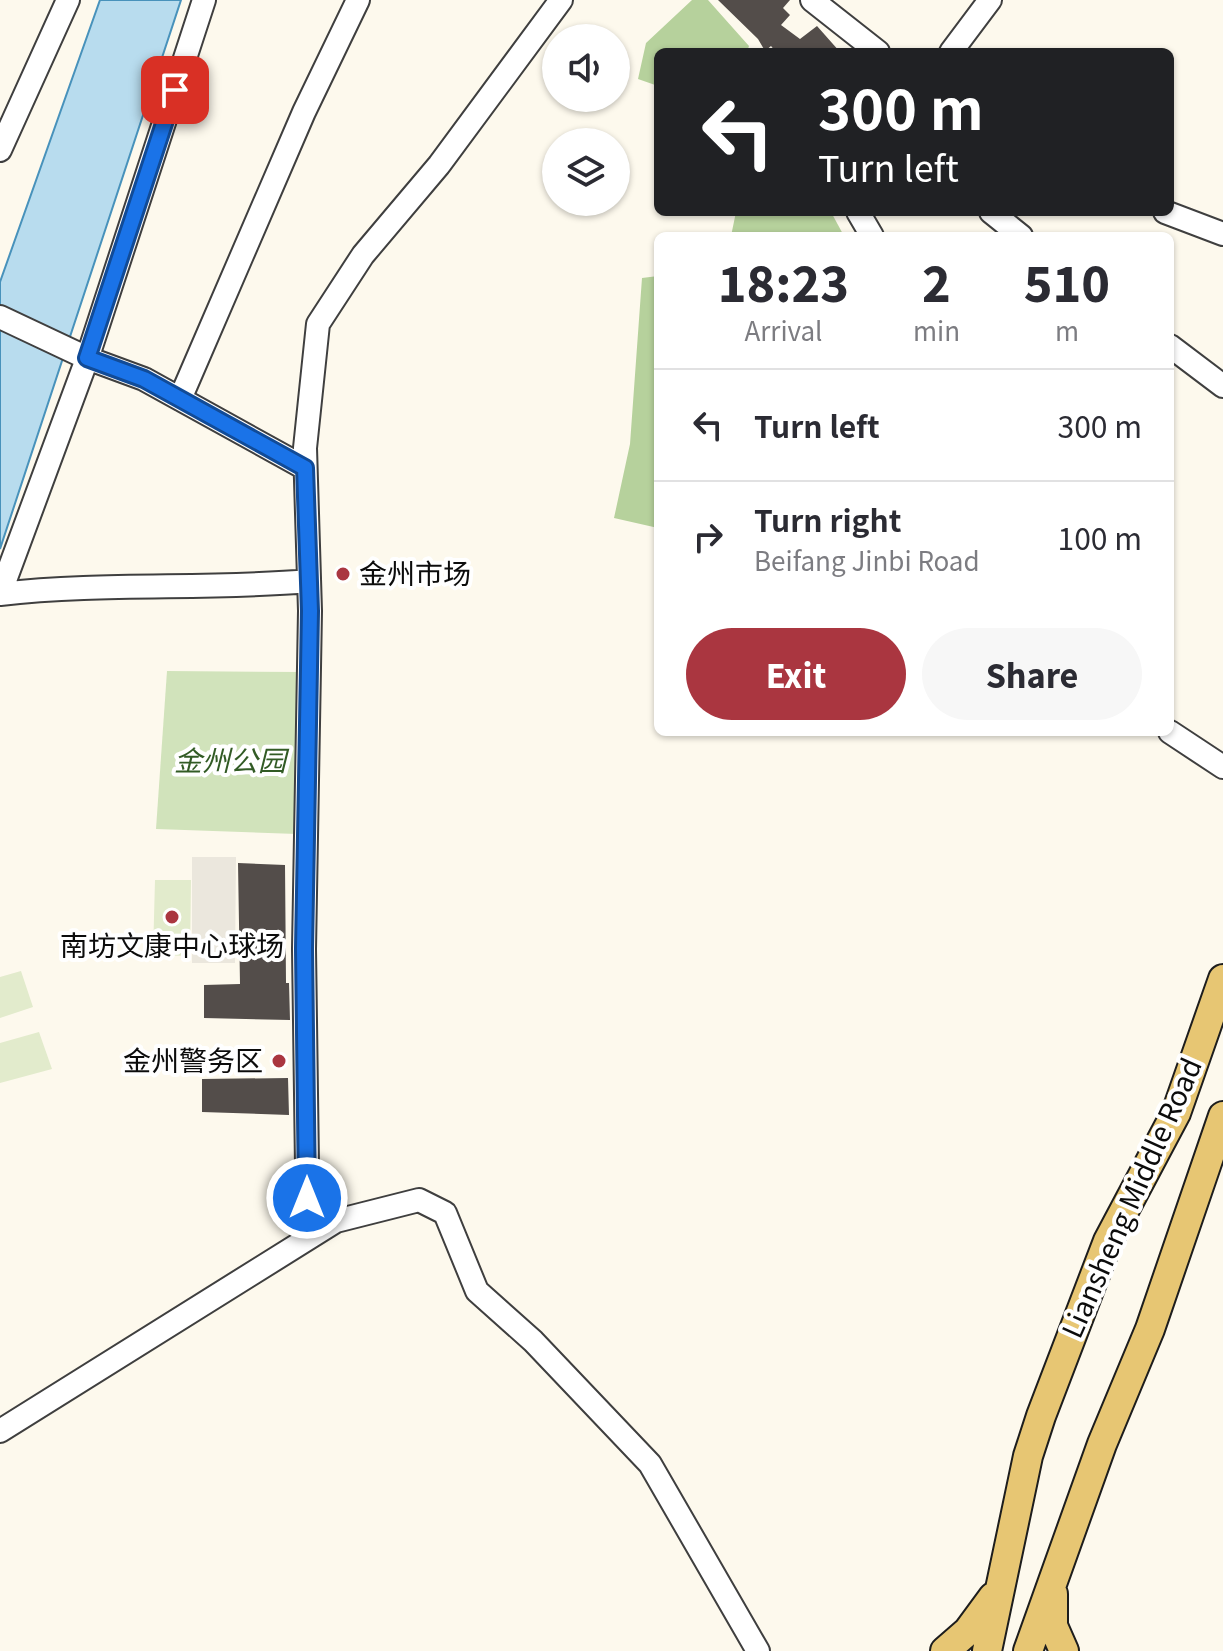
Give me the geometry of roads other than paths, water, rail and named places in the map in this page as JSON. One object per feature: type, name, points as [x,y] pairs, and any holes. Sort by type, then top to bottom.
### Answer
[{"type":"main road","name":"Liansheng Middle Road","points":[[987,1651],[1028,1456],[1046,1401],[1108,1241],[1176,1113],[1223,979]]},
{"type":"main road","name":"Liansheng Middle Road","points":[[1028,1651],[1102,1444],[1150,1329],[1223,1116]]},
{"type":"main road","points":[[1054,1577],[1053,1626],[1064,1651]]},
{"type":"main road","points":[[945,1651],[968,1631],[990,1604],[1002,1579]]},
{"type":"street","points":[[0,150],[68,0]]},
{"type":"street","points":[[204,0],[87,359],[0,594],[123,584],[256,586],[309,581]]},
{"type":"street","points":[[180,399],[304,112],[358,0]]},
{"type":"street","points":[[308,1238],[304,934],[309,581],[305,468],[318,324],[363,255],[439,165],[561,0]]},
{"type":"street","points":[[812,0],[873,48]]},
{"type":"street","points":[[954,48],[990,0]]},
{"type":"street","points":[[1174,215],[1223,234]]},
{"type":"street","points":[[996,216],[1016,232]]},
{"type":"street","points":[[0,317],[87,359],[144,379],[305,468]]},
{"type":"street","points":[[1174,349],[1223,386]]},
{"type":"street","points":[[1174,735],[1223,767]]},
{"type":"street","points":[[0,1431],[336,1221],[419,1200],[445,1213],[477,1291],[533,1341],[650,1464],[758,1651]]},
{"type":"water","points":[[100,0],[181,0],[0,549],[0,282]]},
{"type":"place","name":"金州市场","points":[[343,574]]},
{"type":"place","name":"南坊文康中心球场","points":[[172,917]]},
{"type":"place","name":"金州警务区","points":[[279,1061]]},
{"type":"park label","name":"金州公园","points":[[230,761]]}]
